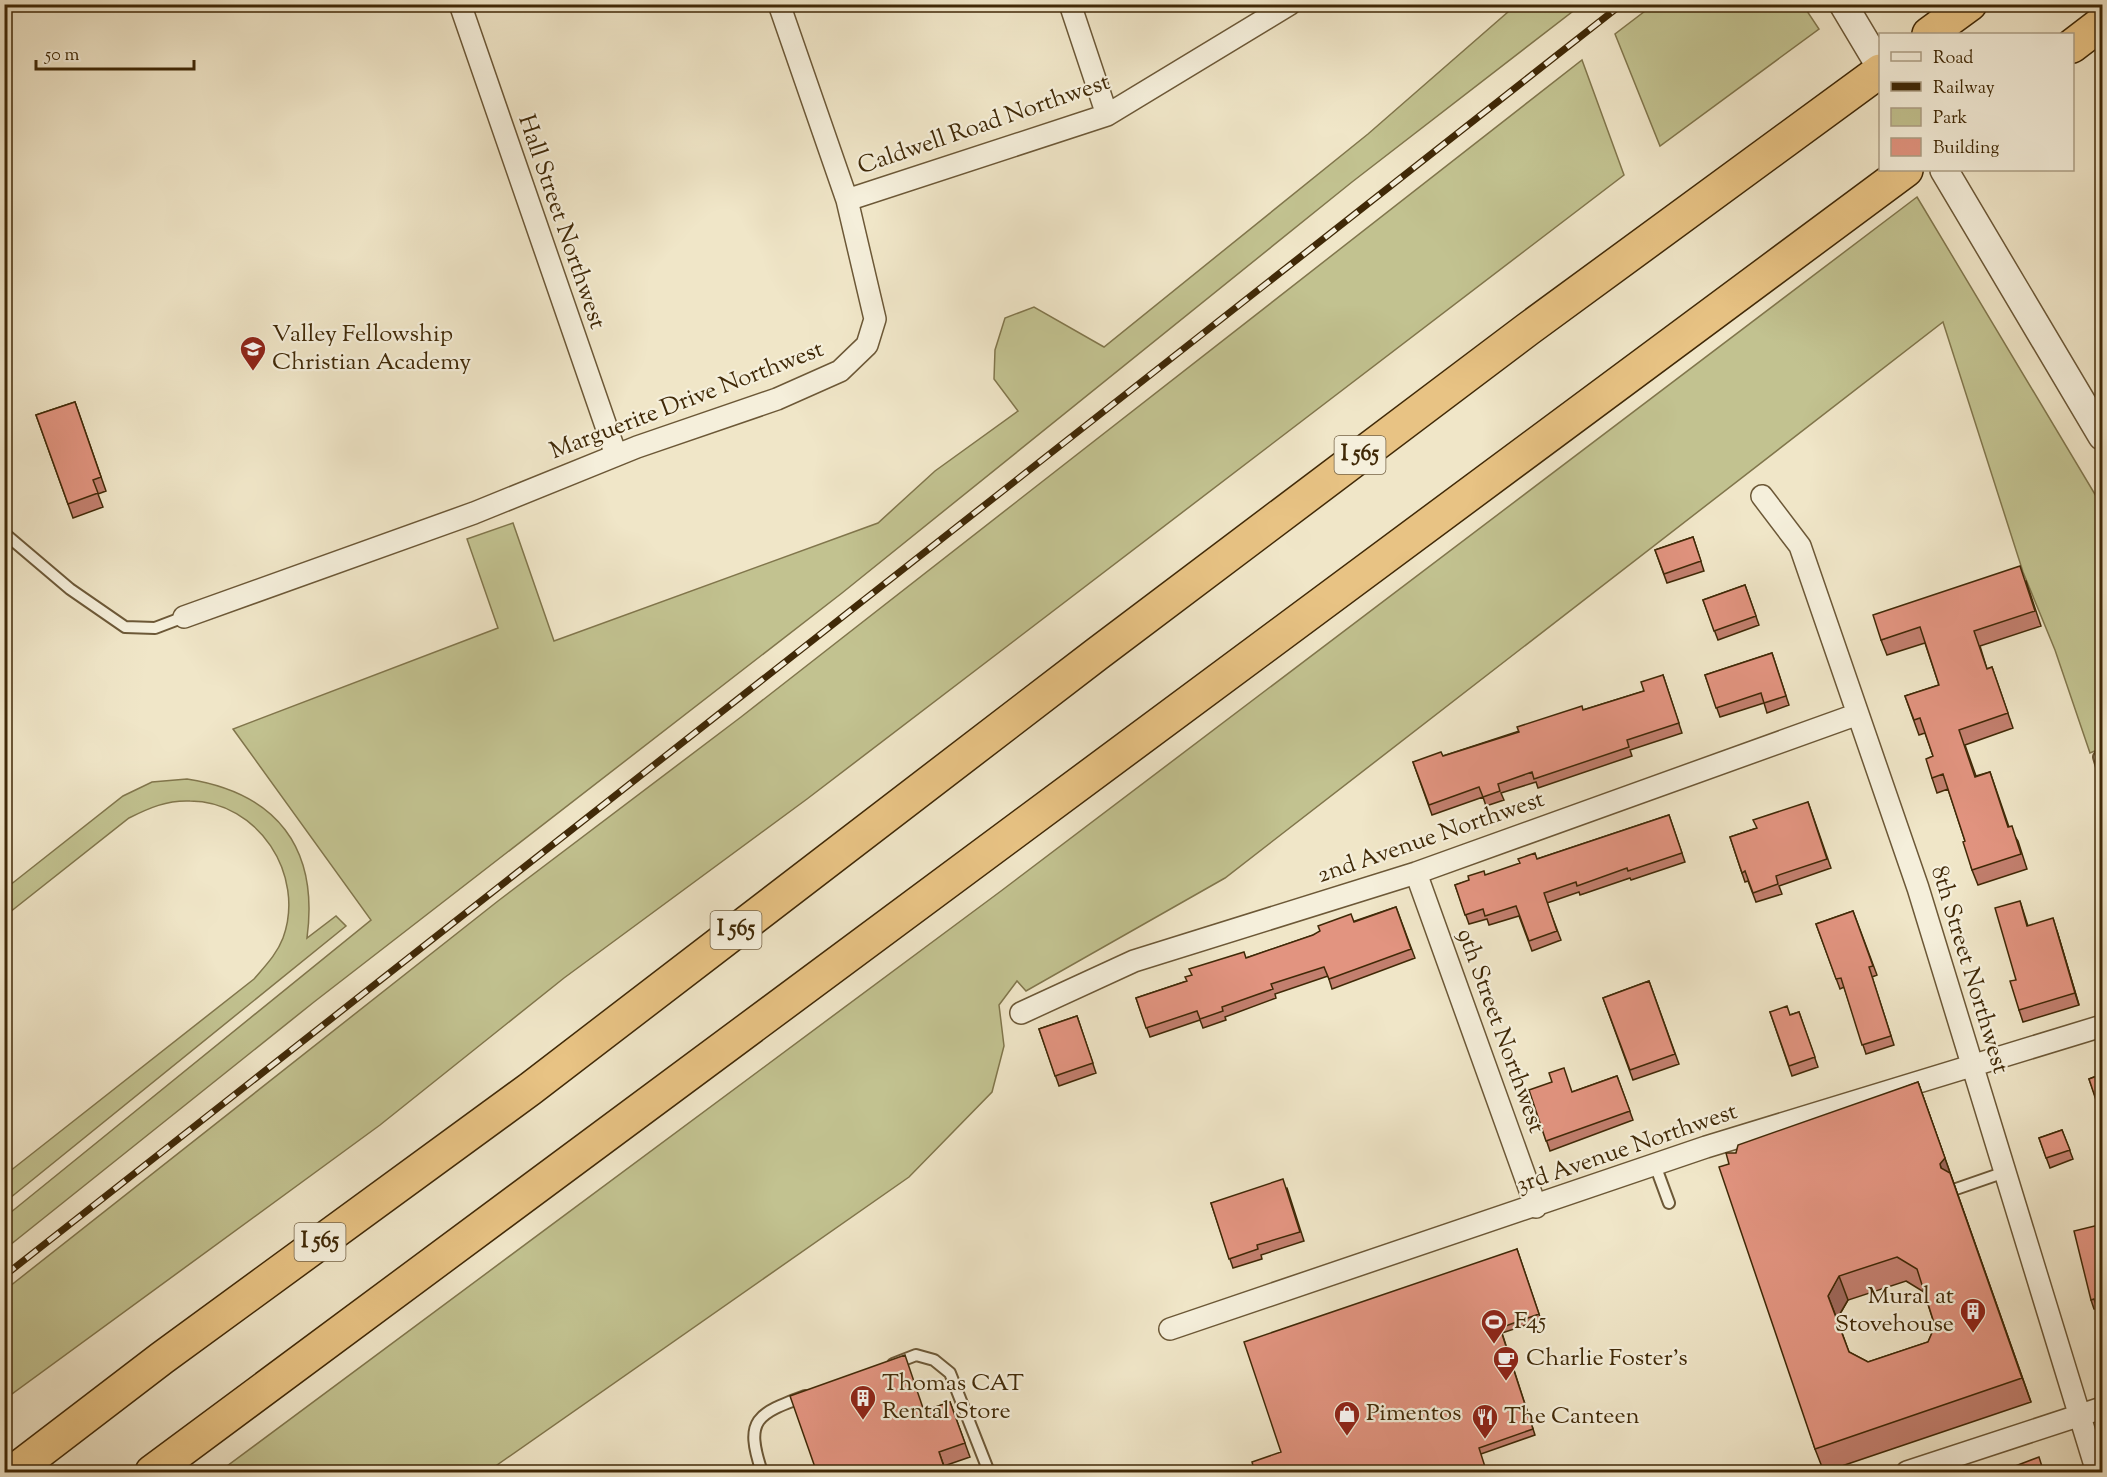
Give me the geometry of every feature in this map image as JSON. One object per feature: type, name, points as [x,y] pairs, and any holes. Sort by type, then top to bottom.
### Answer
[{"type":"highway","points":[[1930,33],[1970,4]]},
{"type":"highway","points":[[2074,45],[2103,23]]},
{"type":"highway","name":"I 565","points":[[13,1473],[162,1358],[530,1089],[844,847],[1518,336],[1879,72]]},
{"type":"highway","points":[[152,1473],[1905,171]]},
{"type":"street","name":"Hall Street Northwest","points":[[460,4],[616,455]]},
{"type":"street","name":"Marguerite Drive Northwest","points":[[184,617],[474,513],[616,455],[777,399],[840,371],[867,345],[875,319],[847,200],[779,4]]},
{"type":"street","points":[[1070,4],[1107,115]]},
{"type":"street","name":"Caldwell Road Northwest","points":[[847,200],[1107,115],[1290,4]]},
{"type":"street","points":[[1843,4],[1879,63]]},
{"type":"street","points":[[1945,171],[2103,435]]},
{"type":"street","name":"8th Street Northwest","points":[[1762,496],[1800,546],[1918,888],[2097,1473]]},
{"type":"street","name":"2nd Avenue Northwest","points":[[1021,1013],[1134,962],[1416,873],[1858,714]]},
{"type":"street","name":"9th Street Northwest","points":[[1416,873],[1536,1207]]},
{"type":"street","name":"3rd Avenue Northwest","points":[[1170,1329],[1536,1207],[1654,1165],[1731,1145],[1972,1066],[2103,1026]]},
{"type":"street","points":[[1908,1473],[2103,1408]]},
{"type":"lane","points":[[4,533],[70,589],[125,627],[155,628],[184,617]]},
{"type":"lane","points":[[2103,756],[2099,757],[2103,767]]},
{"type":"lane","points":[[1654,1165],[1669,1203]]},
{"type":"lane","points":[[1956,1190],[2005,1172]]},
{"type":"lane","points":[[884,1367],[916,1355],[934,1360],[950,1372],[989,1473]]},
{"type":"lane","points":[[762,1473],[754,1450],[753,1431],[759,1418],[775,1407],[818,1391]]},
{"type":"green space","points":[[1516,5],[1581,5],[1352,182],[842,593],[314,1002],[5,1249],[5,1217],[371,920],[233,729],[498,628],[467,539],[513,523],[554,641],[878,523],[935,471],[1018,411],[994,379],[995,350],[1005,318],[1034,307],[1104,347],[1368,134]]},
{"type":"green space","points":[[1653,5],[1803,5],[1819,29],[1660,146],[1615,34]]},
{"type":"green space","points":[[1582,60],[1624,175],[807,799],[564,978],[380,1125],[5,1399],[5,1290],[498,901],[741,717]]},
{"type":"green space","points":[[1917,197],[2102,506],[2102,748],[2090,753],[2055,650],[2023,572],[1943,322],[1225,878],[1026,991],[1017,981],[999,1005],[1004,1046],[992,1092],[909,1177],[487,1472],[219,1472],[1001,891]]},
{"type":"green space","points":[[187,779],[218,786],[245,797],[268,812],[285,830],[298,852],[306,877],[309,906],[307,938],[336,916],[346,926],[5,1202],[5,1175],[254,979],[274,955],[283,938],[288,914],[288,890],[282,867],[271,846],[255,828],[236,814],[214,804],[190,801],[158,805],[129,818],[5,916],[5,889],[123,796],[152,782]]},
{"type":"building","points":[[75,402],[101,477],[93,480],[98,493],[68,504],[36,415]]},
{"type":"building","points":[[1693,537],[1701,561],[1664,574],[1655,550]]},
{"type":"building","points":[[2020,566],[2035,611],[1974,631],[1987,669],[1992,667],[2008,713],[1959,730],[1975,777],[1990,772],[2008,827],[2012,826],[2021,854],[1972,870],[1943,774],[1932,778],[1926,759],[1933,756],[1920,718],[1914,720],[1905,696],[1939,685],[1920,627],[1881,640],[1873,615]]},
{"type":"building","points":[[1745,585],[1756,616],[1714,631],[1703,600]]},
{"type":"building","points":[[1772,653],[1786,696],[1764,703],[1761,693],[1716,708],[1705,675]]},
{"type":"building","points":[[1663,675],[1679,723],[1627,740],[1629,747],[1534,779],[1532,772],[1498,784],[1500,791],[1483,797],[1479,787],[1429,805],[1413,762],[1441,752],[1443,756],[1519,732],[1517,727],[1582,706],[1583,710],[1644,691],[1641,682]]},
{"type":"building","points":[[1808,802],[1827,859],[1776,876],[1778,884],[1753,893],[1745,871],[1742,873],[1730,837],[1757,828],[1753,820]]},
{"type":"building","points":[[1669,815],[1682,853],[1628,871],[1627,868],[1577,886],[1576,882],[1544,893],[1557,931],[1529,941],[1516,906],[1485,916],[1483,909],[1465,915],[1455,885],[1469,880],[1468,876],[1484,871],[1485,875],[1520,863],[1518,859],[1535,853],[1537,859]]},
{"type":"building","points":[[2020,901],[2027,926],[2053,918],[2075,993],[2019,1010],[2010,981],[2016,980],[1995,908]]},
{"type":"building","points":[[1396,907],[1411,949],[1329,979],[1324,967],[1271,984],[1273,989],[1222,1007],[1223,1011],[1200,1019],[1197,1011],[1146,1028],[1136,998],[1187,981],[1185,977],[1192,975],[1189,969],[1244,952],[1246,958],[1313,935],[1320,931],[1318,926],[1351,914],[1354,922]]},
{"type":"building","points":[[1853,911],[1873,966],[1869,967],[1891,1036],[1862,1045],[1841,978],[1836,979],[1816,924]]},
{"type":"building","points":[[1649,981],[1675,1054],[1630,1070],[1603,998]]},
{"type":"building","points":[[1787,1006],[1790,1015],[1799,1012],[1815,1057],[1789,1066],[1770,1012]]},
{"type":"building","points":[[1077,1016],[1093,1063],[1055,1076],[1039,1029]]},
{"type":"building","points":[[2103,1063],[2103,1108],[2099,1109],[2089,1079],[2102,1074],[2099,1064]]},
{"type":"building","points":[[1564,1068],[1572,1092],[1617,1076],[1630,1111],[1546,1141],[1529,1090],[1552,1082],[1549,1073]]},
{"type":"building","points":[[1918,1082],[1945,1158],[1940,1164],[1941,1168],[1950,1173],[2022,1378],[1815,1449],[1719,1167],[1729,1164],[1726,1153],[1736,1153],[1738,1145]],"holes":[[[1897,1257],[1917,1269],[1935,1326],[1928,1342],[1868,1362],[1849,1352],[1828,1296],[1839,1276]]]},
{"type":"building","points":[[2062,1130],[2070,1150],[2046,1158],[2039,1138]]},
{"type":"building","points":[[1283,1179],[1300,1232],[1257,1245],[1258,1249],[1229,1259],[1211,1203]]},
{"type":"building","points":[[2103,1224],[2103,1325],[2094,1299],[2091,1300],[2074,1231]]},
{"type":"building","points":[[1517,1249],[1539,1314],[1500,1328],[1533,1429],[1479,1448],[1487,1473],[1255,1473],[1252,1462],[1281,1452],[1244,1342]]},
{"type":"building","points":[[2103,1333],[2103,1350],[2098,1335]]},
{"type":"building","name":"Thomas CAT Rental Store","points":[[905,1355],[924,1411],[950,1402],[965,1443],[939,1452],[946,1473],[817,1473],[790,1396]]},
{"type":"building","points":[[2039,1457],[2044,1473],[2011,1473],[2010,1468]]},
{"type":"railway","points":[[4,1276],[1622,4]]},
{"type":"place","name":"Valley Fellowship Christian Academy","points":[[253,372]]},
{"type":"place","name":"Mural at Stovehouse","points":[[1973,1334]]},
{"type":"place","name":"F45","points":[[1494,1345]]},
{"type":"place","name":"Charlie Foster's","points":[[1506,1382]]},
{"type":"place","name":"Thomas CAT Rental Store","points":[[863,1421]]},
{"type":"place","name":"Pimentos","points":[[1347,1437]]},
{"type":"place","name":"The Canteen","points":[[1485,1440]]}]
